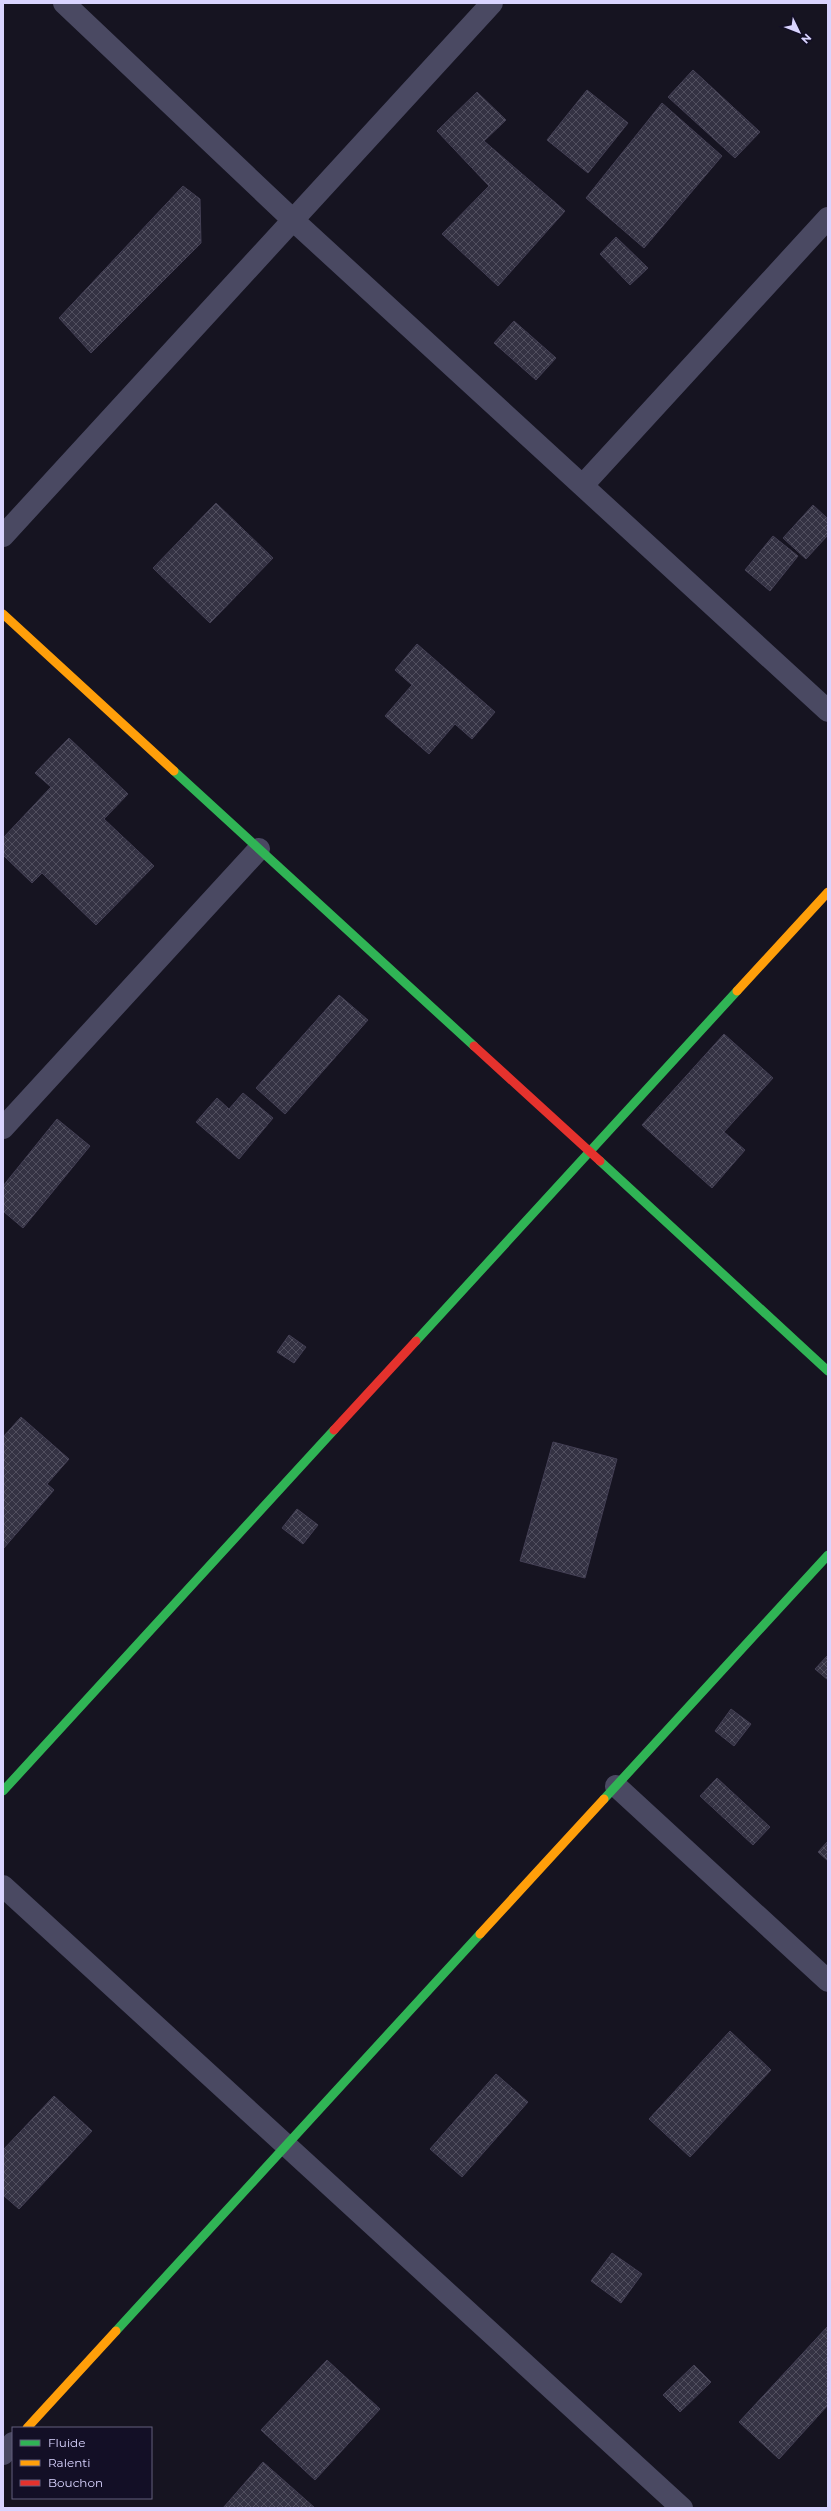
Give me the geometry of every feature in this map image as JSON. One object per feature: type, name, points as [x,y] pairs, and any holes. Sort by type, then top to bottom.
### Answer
[{"type":"street","points":[[64,3],[293,220],[828,711]]},
{"type":"street","points":[[3,536],[492,3]]},
{"type":"street","points":[[583,485],[828,218]]},
{"type":"street","points":[[3,614],[828,1371]]},
{"type":"street","points":[[3,1128],[259,849]]},
{"type":"street","points":[[3,1791],[828,892]]},
{"type":"street","points":[[28,2427],[828,1555]]},
{"type":"street","points":[[616,1786],[828,1982]]},
{"type":"street","points":[[3,1886],[682,2508]]},
{"type":"street","points":[[3,2454],[12,2444]]},
{"type":"building","points":[[693,70],[760,132],[735,158],[668,97]]},
{"type":"building","points":[[587,90],[628,123],[588,173],[547,140]]},
{"type":"building","points":[[477,92],[506,120],[484,141],[565,211],[498,286],[442,234],[489,186],[437,131]]},
{"type":"building","points":[[662,103],[722,156],[644,248],[586,198]]},
{"type":"building","points":[[183,186],[200,199],[201,243],[91,353],[59,318]]},
{"type":"building","points":[[616,237],[648,268],[630,285],[600,254]]},
{"type":"building","points":[[514,321],[556,358],[536,380],[494,343]]},
{"type":"building","points":[[216,503],[273,558],[210,623],[153,568]]},
{"type":"building","points":[[813,505],[828,519],[828,535],[806,559],[783,538]]},
{"type":"building","points":[[773,536],[798,556],[770,591],[745,570]]},
{"type":"building","points":[[417,644],[495,712],[472,739],[455,724],[429,754],[385,716],[412,685],[395,670]]},
{"type":"building","points":[[69,738],[128,794],[104,819],[154,866],[96,925],[42,873],[32,883],[3,855],[3,838],[51,787],[35,773]]},
{"type":"building","points":[[339,995],[368,1020],[285,1114],[256,1088]]},
{"type":"building","points":[[724,1034],[773,1078],[724,1132],[745,1150],[712,1188],[642,1125]]},
{"type":"building","points":[[243,1093],[273,1118],[239,1159],[196,1122],[217,1098],[229,1109]]},
{"type":"building","points":[[57,1119],[90,1146],[23,1228],[3,1211],[3,1186]]},
{"type":"building","points":[[289,1335],[306,1347],[294,1363],[277,1352]]},
{"type":"building","points":[[21,1417],[69,1459],[47,1484],[54,1490],[3,1549],[3,1437]]},
{"type":"building","points":[[553,1442],[617,1459],[585,1578],[520,1561]]},
{"type":"building","points":[[297,1509],[318,1525],[303,1544],[282,1528]]},
{"type":"building","points":[[828,1655],[828,1680],[815,1669]]},
{"type":"building","points":[[731,1709],[751,1724],[734,1746],[715,1731]]},
{"type":"building","points":[[717,1778],[770,1827],[753,1845],[700,1796]]},
{"type":"building","points":[[828,1841],[828,1861],[818,1852]]},
{"type":"building","points":[[730,2031],[771,2070],[690,2157],[649,2119]]},
{"type":"building","points":[[496,2074],[528,2102],[462,2177],[430,2149]]},
{"type":"building","points":[[54,2096],[92,2131],[19,2209],[3,2195],[3,2150]]},
{"type":"building","points":[[612,2253],[642,2274],[621,2303],[591,2281]]},
{"type":"building","points":[[828,2326],[828,2405],[779,2459],[739,2422]]},
{"type":"building","points":[[327,2360],[380,2409],[315,2480],[261,2430]]},
{"type":"building","points":[[694,2365],[711,2382],[680,2412],[663,2395]]},
{"type":"building","points":[[263,2462],[315,2508],[223,2508]]},
{"type":"traffic: fast","points":[[174,771],[474,1046]]},
{"type":"traffic: fast","points":[[416,1341],[737,991]]},
{"type":"traffic: fast","points":[[600,1161],[828,1371]]},
{"type":"traffic: fast","points":[[3,1791],[334,1430]]},
{"type":"traffic: fast","points":[[604,1799],[828,1555]]},
{"type":"traffic: fast","points":[[116,2331],[480,1934]]},
{"type":"traffic: slow","points":[[3,614],[174,771]]},
{"type":"traffic: slow","points":[[737,991],[828,892]]},
{"type":"traffic: slow","points":[[480,1934],[604,1799]]},
{"type":"traffic: slow","points":[[28,2427],[116,2331]]},
{"type":"traffic: jam","points":[[474,1046],[600,1161]]},
{"type":"traffic: jam","points":[[334,1430],[416,1341]]}]
